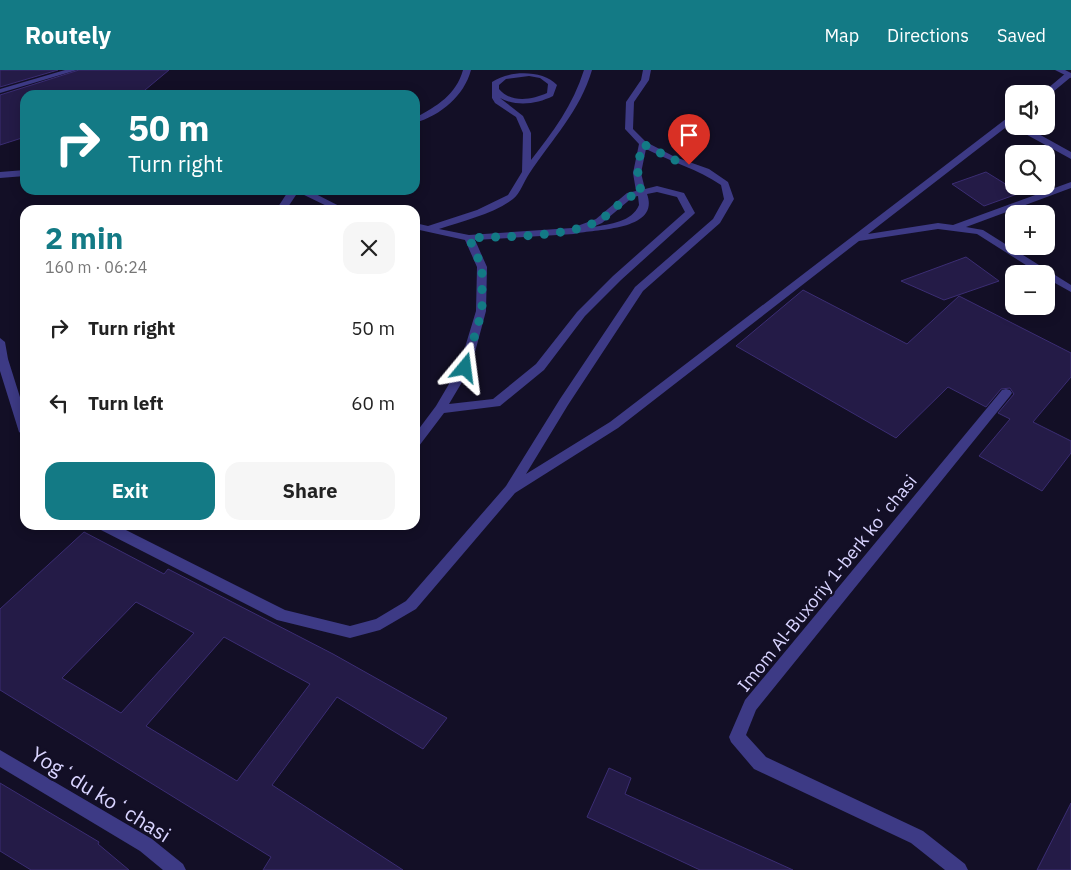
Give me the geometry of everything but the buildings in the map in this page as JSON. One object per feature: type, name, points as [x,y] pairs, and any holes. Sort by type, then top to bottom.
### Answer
[{"type":"street","points":[[0,91],[73,70]]},
{"type":"street","points":[[420,118],[444,106],[460,89],[467,70]]},
{"type":"street","points":[[506,70],[520,74]]},
{"type":"street","points":[[529,74],[546,70]]},
{"type":"street","points":[[428,229],[480,212],[511,197],[526,172],[554,136],[584,89],[588,70]]},
{"type":"street","points":[[114,530],[282,616],[350,632],[380,624],[411,604],[510,490],[564,402],[639,289],[717,220],[729,199],[725,184],[706,170],[672,159],[643,144],[629,129],[630,102],[645,80],[647,70]]},
{"type":"street","points":[[1055,87],[1070,76],[1059,70]]},
{"type":"street","points":[[497,93],[518,101],[537,100],[550,94],[553,85],[550,81],[538,75],[529,74],[504,77],[495,84],[496,98],[499,103],[519,116],[527,133],[526,172]]},
{"type":"street","points":[[510,490],[614,425],[1005,124]]},
{"type":"street","points":[[1034,135],[1071,156]]},
{"type":"street","points":[[420,227],[469,238],[606,228],[636,217],[644,206],[638,183],[638,161],[643,144]]},
{"type":"street","points":[[0,175],[20,173]]},
{"type":"street","points":[[954,228],[1071,185]]},
{"type":"street","points":[[440,409],[496,403],[540,367],[581,314],[617,278],[690,213],[681,195],[657,189],[630,195],[599,221],[574,230]]},
{"type":"street","points":[[312,195],[332,205]]},
{"type":"street","points":[[853,240],[938,226],[980,232],[1071,289]]},
{"type":"street","points":[[420,436],[440,409],[465,368],[482,311],[482,267],[469,238]]},
{"type":"street","points":[[0,342],[1,358],[20,417]]},
{"type":"street","name":"Imom Al-Buxoriy 1-berk koʻchasi","points":[[959,870],[916,837],[760,763],[737,737],[750,705],[1006,393]]},
{"type":"street","name":"Yogʻdu koʻchasi","points":[[0,758],[146,845],[177,870]]},
{"type":"route","points":[[465,368],[482,311],[482,267],[469,238],[574,230],[599,221],[630,195],[642,193],[638,183],[638,161],[643,144],[672,159],[689,165]]}]
